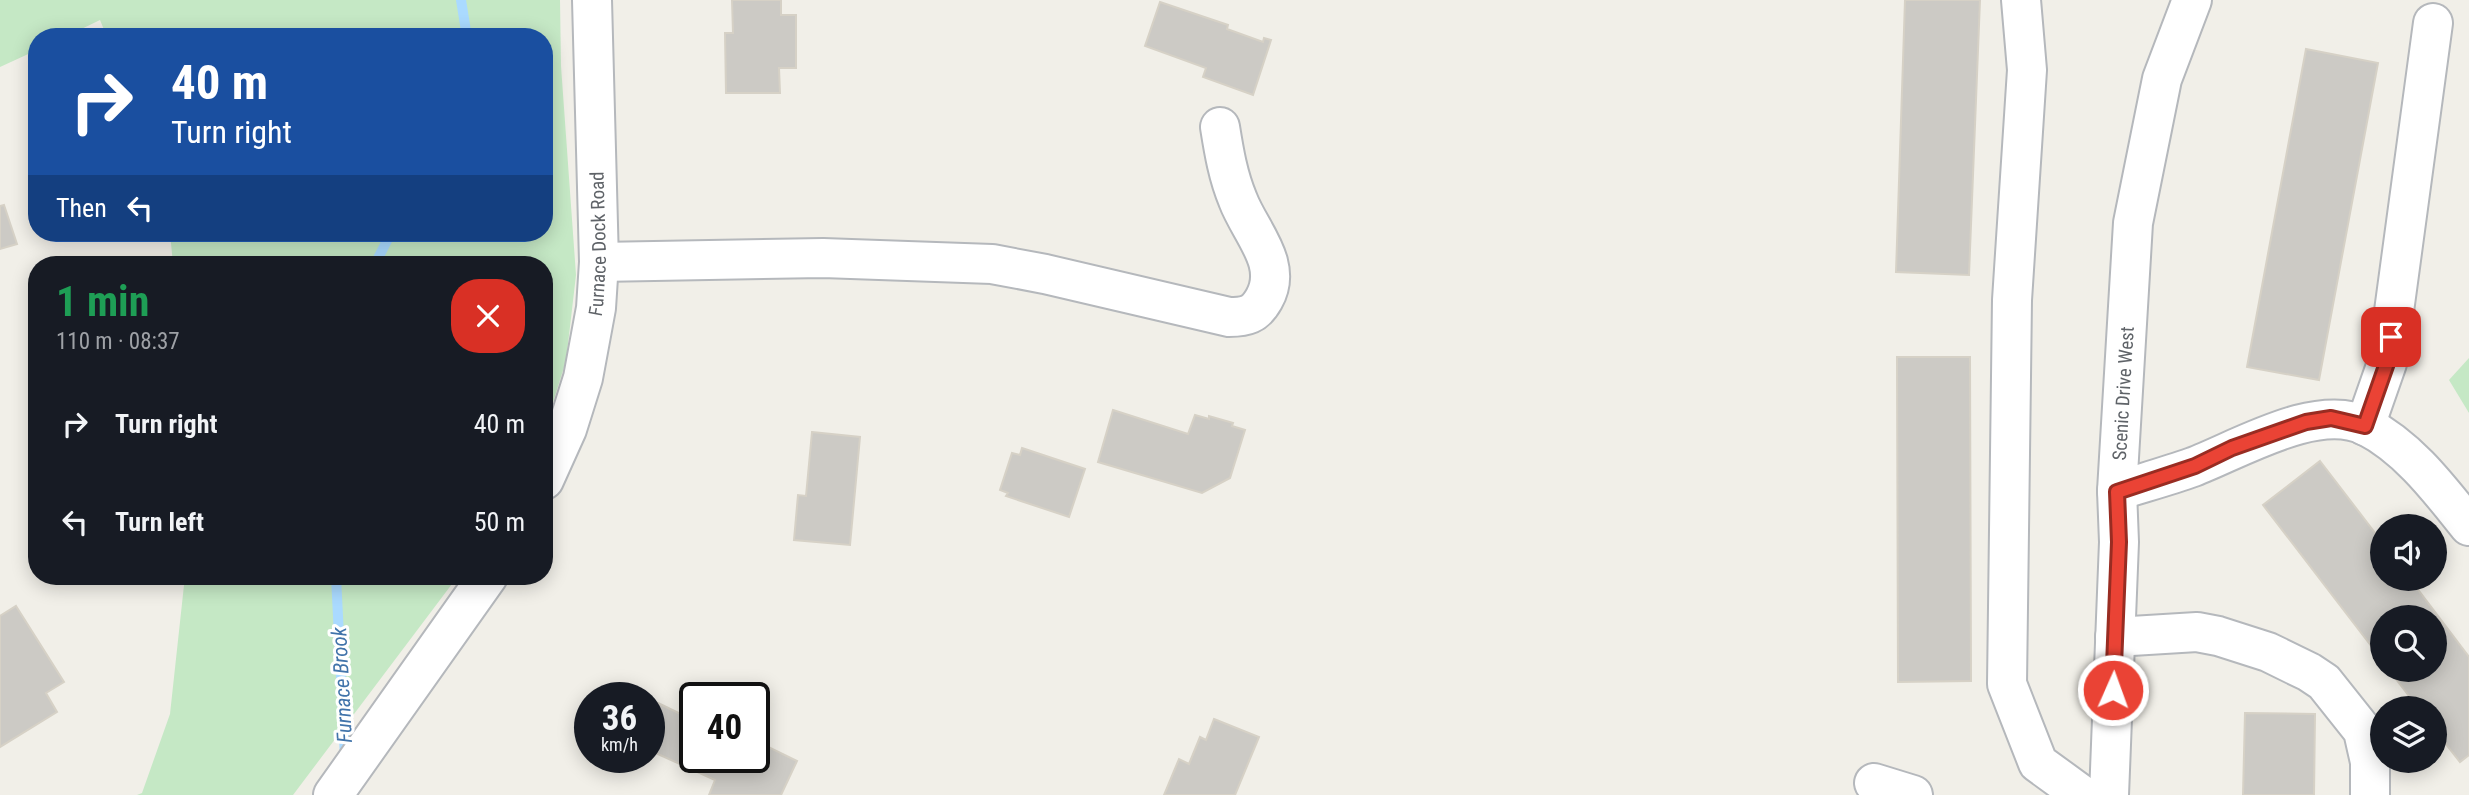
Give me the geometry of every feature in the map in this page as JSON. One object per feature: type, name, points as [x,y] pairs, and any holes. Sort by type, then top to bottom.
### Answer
[{"type":"street","name":"Furnace Dock Road","points":[[553,460],[567,429],[583,378],[596,309],[599,262],[592,0]]},
{"type":"street","points":[[2021,0],[2027,70],[2012,300],[2007,684],[2038,763],[2082,795]]},
{"type":"street","name":"Scenic Drive West","points":[[2109,795],[2119,542],[2117,492],[2133,223],[2162,79],[2192,0]]},
{"type":"street","points":[[2365,426],[2387,363],[2433,23]]},
{"type":"street","points":[[599,262],[823,258],[992,264],[1229,317],[1246,317],[1258,310],[1267,293],[1271,273],[1266,255],[1239,204],[1228,173],[1220,127]]},
{"type":"street","points":[[2117,492],[2195,466],[2232,448],[2306,422],[2331,418],[2365,426],[2399,450],[2435,483],[2469,526]]},
{"type":"street","points":[[333,795],[482,585]]},
{"type":"street","points":[[2115,637],[2197,632],[2218,636],[2268,652],[2324,681],[2363,731],[2370,762],[2370,795]]},
{"type":"street","points":[[1874,783],[1913,795]]},
{"type":"green space","points":[[0,0],[560,0],[561,66],[576,275],[566,361],[553,402],[553,256],[172,256],[171,242],[553,242],[553,28],[103,28],[100,20],[84,28],[28,28],[28,54],[0,67]]},
{"type":"green space","points":[[2469,358],[2469,413],[2449,380]]},
{"type":"green space","points":[[184,585],[451,585],[293,795],[137,795],[142,793],[170,714]]},
{"type":"building","points":[[732,0],[781,0],[781,15],[796,15],[796,68],[779,68],[780,93],[726,93],[725,33],[733,33]]},
{"type":"building","points":[[1905,0],[1980,0],[1969,275],[1896,272]]},
{"type":"building","points":[[1160,2],[1228,25],[1227,29],[1263,42],[1264,38],[1271,40],[1253,95],[1203,77],[1206,68],[1145,46]]},
{"type":"building","points":[[2306,49],[2378,63],[2319,380],[2247,367]]},
{"type":"building","points":[[4,205],[17,244],[0,249],[0,206]]},
{"type":"building","points":[[1897,357],[1970,357],[1971,681],[1898,682]]},
{"type":"building","points":[[1113,410],[1188,434],[1195,415],[1233,423],[1232,426],[1245,430],[1230,478],[1202,493],[1098,462]]},
{"type":"building","points":[[812,432],[860,437],[850,545],[794,540],[798,495],[806,496]]},
{"type":"building","points":[[1022,448],[1085,469],[1069,517],[1006,496],[1008,493],[1000,490],[1012,453],[1020,455]]},
{"type":"building","points":[[2320,461],[2370,526],[2370,591],[2419,591],[2430,605],[2370,605],[2370,644],[2263,505]]},
{"type":"building","points":[[16,606],[64,682],[46,693],[57,712],[0,747],[0,616]]},
{"type":"building","points":[[2447,628],[2469,657],[2469,755],[2460,762],[2447,746],[2447,696],[2409,696],[2398,682],[2447,682]]},
{"type":"building","points":[[665,706],[679,713],[679,764],[665,757]]},
{"type":"building","points":[[2245,713],[2315,714],[2314,795],[2243,795]]},
{"type":"building","points":[[1214,719],[1259,737],[1235,795],[1164,795],[1179,759],[1189,764],[1200,737],[1206,740]]},
{"type":"building","points":[[770,748],[797,761],[781,795],[709,795],[715,780],[700,773],[770,773]]},
{"type":"waterway","name":"Furnace Brook","points":[[461,0],[466,28]]},
{"type":"waterway","name":"Furnace Brook","points":[[379,256],[386,242]]},
{"type":"waterway","name":"Furnace Brook","points":[[336,585],[345,758]]},
{"type":"route","points":[[2113,690],[2119,542],[2117,492],[2195,466],[2232,448],[2306,422],[2331,418],[2365,426],[2387,363],[2391,337]]}]
